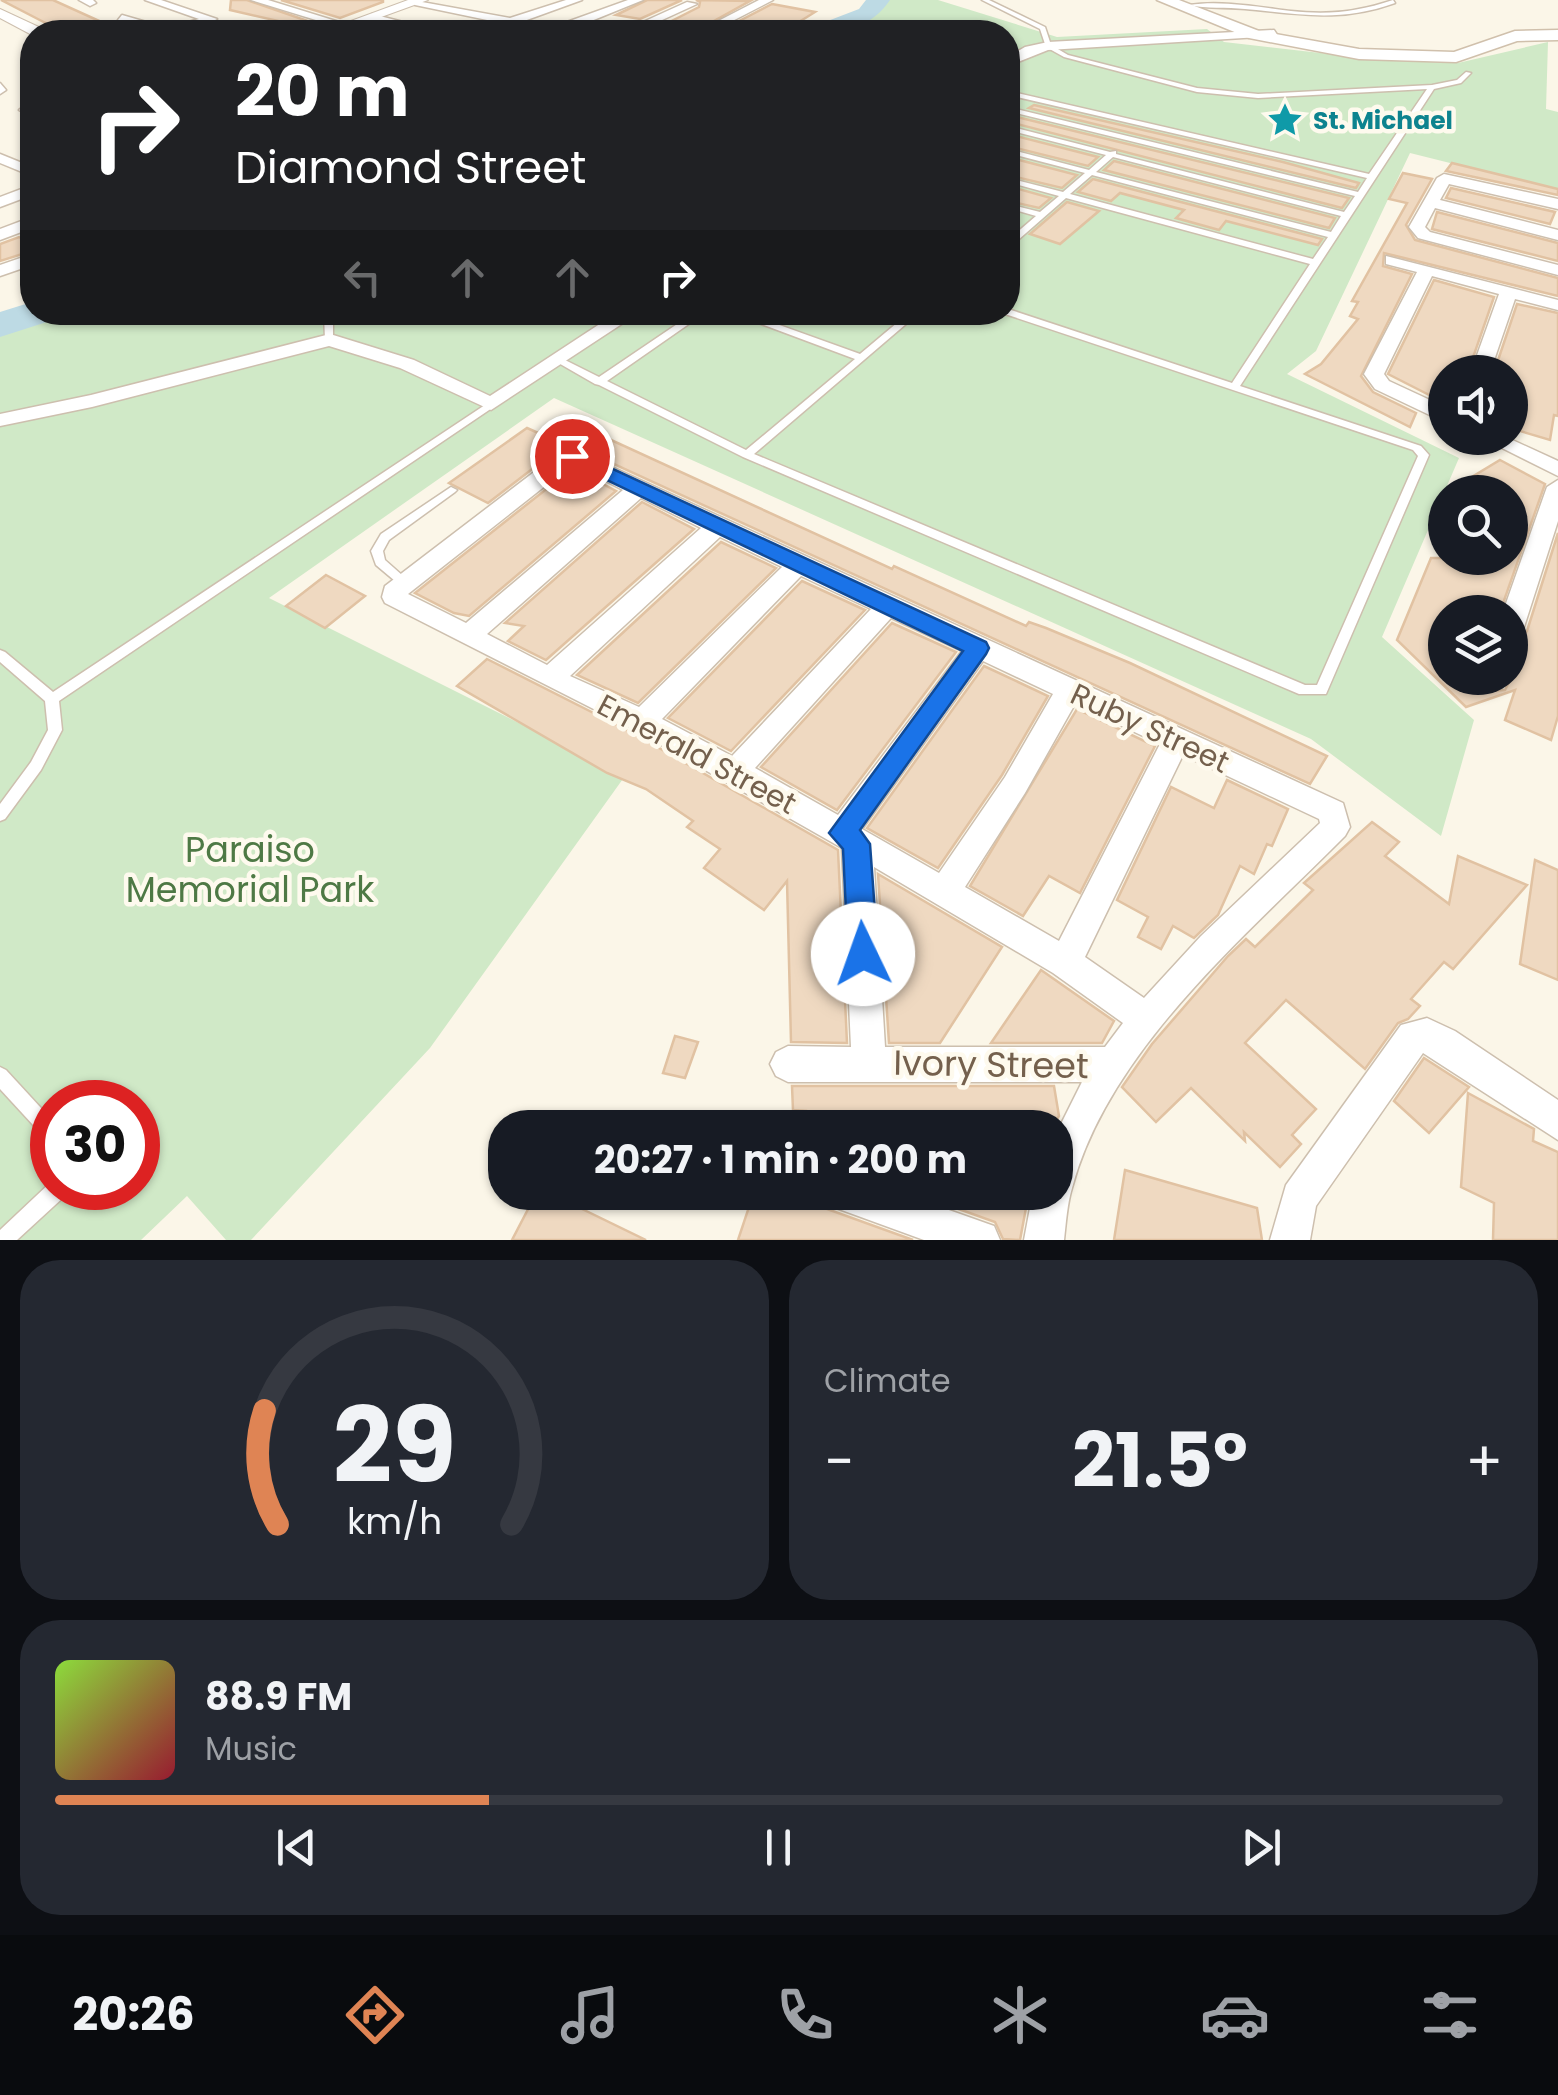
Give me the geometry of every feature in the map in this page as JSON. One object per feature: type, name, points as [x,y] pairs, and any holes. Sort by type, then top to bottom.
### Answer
[{"type":"main road","points":[[1164,0],[1255,36],[1360,54],[1434,58],[1472,54],[1515,36],[1558,33]]},
{"type":"main road","points":[[1186,3],[1274,34],[1359,48],[1421,50],[1454,46],[1504,32],[1558,33]]},
{"type":"street","points":[[150,0],[212,17],[203,20]]},
{"type":"street","points":[[256,0],[325,20]]},
{"type":"street","points":[[517,20],[576,0]]},
{"type":"street","points":[[587,20],[638,0]]},
{"type":"street","points":[[675,0],[706,8]]},
{"type":"street","points":[[728,20],[768,0]]},
{"type":"street","points":[[363,20],[418,1],[501,20]]},
{"type":"street","points":[[654,20],[691,4]]},
{"type":"street","points":[[472,14],[488,6]]},
{"type":"street","points":[[721,12],[736,16]]},
{"type":"street","points":[[372,17],[384,20]]},
{"type":"street","points":[[122,18],[128,20]]},
{"type":"street","points":[[1020,55],[1047,39],[1274,34]]},
{"type":"street","points":[[1558,204],[1448,177],[1443,178],[1418,226],[1424,235],[1558,270]]},
{"type":"street","points":[[1430,202],[1558,235]]},
{"type":"street","points":[[1392,260],[1558,304]]},
{"type":"street","points":[[1427,270],[1374,374],[1382,385],[1428,407]]},
{"type":"street","points":[[1486,355],[1508,291]]},
{"type":"street","points":[[0,420],[92,401],[330,340],[407,364],[490,404],[612,325]]},
{"type":"street","points":[[1527,455],[1558,470]]},
{"type":"street","name":"Ruby Street","points":[[400,590],[567,458],[575,457],[716,527],[1333,812],[1336,826],[1146,1018],[1112,1065],[1073,1142]]},
{"type":"street","points":[[1522,595],[1558,487]]},
{"type":"street","points":[[469,634],[639,488]]},
{"type":"street","points":[[550,678],[716,527]]},
{"type":"street","points":[[644,720],[799,564]]},
{"type":"street","name":"Emerald Street","points":[[400,590],[469,634],[550,678],[644,720],[736,771],[1066,962],[1146,1018]]},
{"type":"street","points":[[736,771],[888,606]]},
{"type":"street","points":[[850,838],[978,648]]},
{"type":"street","points":[[943,894],[1015,785],[1069,691]]},
{"type":"street","points":[[1066,962],[1176,741]]},
{"type":"street","name":"Ivory Street","points":[[850,838],[869,1063]]},
{"type":"street","points":[[1290,1240],[1300,1198],[1413,1037],[1427,1035],[1443,1043],[1558,1122]]},
{"type":"street","name":"Ivory Street","points":[[788,1064],[1112,1065]]},
{"type":"street","points":[[893,1210],[980,1240]]},
{"type":"street","points":[[1044,1240],[1049,1210]]},
{"type":"lane","points":[[985,0],[1017,20]]},
{"type":"lane","points":[[1186,3],[1353,16],[1393,2]]},
{"type":"lane","points":[[1020,22],[1066,56],[1128,75],[1227,94],[1283,97],[1432,87],[1459,82],[1468,72]]},
{"type":"lane","points":[[1234,387],[1316,263],[1330,235],[1432,87]]},
{"type":"lane","points":[[1020,96],[1370,176]]},
{"type":"lane","points":[[1020,112],[1358,194]]},
{"type":"lane","points":[[1020,229],[1146,126]]},
{"type":"lane","points":[[1020,131],[1345,215]]},
{"type":"lane","points":[[1020,154],[1330,235]]},
{"type":"lane","points":[[1020,184],[1316,263]]},
{"type":"lane","points":[[1020,209],[1041,215]]},
{"type":"lane","points":[[560,360],[748,455],[1304,690],[1321,690],[1424,456],[1417,448],[1020,316]]},
{"type":"lane","points":[[329,325],[330,340]]},
{"type":"lane","points":[[598,382],[683,325]]},
{"type":"lane","points":[[770,325],[862,358]]},
{"type":"lane","points":[[748,455],[901,325]]},
{"type":"lane","points":[[52,699],[490,404]]},
{"type":"lane","points":[[400,590],[380,562],[377,550],[385,538],[451,490]]},
{"type":"lane","points":[[0,655],[52,699],[55,730],[36,766],[0,815]]},
{"type":"lane","points":[[0,1076],[30,1109]]},
{"type":"lane","points":[[2,1240],[35,1210]]},
{"type":"green space","name":"Paraiso Memorial Park","points":[[878,0],[938,0],[1002,20],[852,20],[868,14]]},
{"type":"green space","name":"Paraiso Memorial Park","points":[[1020,25],[1057,37],[1207,29],[1224,42],[1382,60],[1458,63],[1548,42],[1546,109],[1558,112],[1558,190],[1410,153],[1316,351],[1287,374],[1428,443],[1428,455],[1459,458],[1452,475],[1428,475],[1428,530],[1382,637],[1428,678],[1428,695],[1446,695],[1474,720],[1441,836],[1311,739],[554,398],[269,598],[625,776],[430,1048],[251,1240],[226,1240],[187,1196],[141,1240],[0,1240],[0,325],[20,318],[20,325],[1020,325]]},
{"type":"building","points":[[1,0],[53,0],[97,20],[40,20]]},
{"type":"building","points":[[231,0],[247,0],[305,20],[274,20],[230,10]]},
{"type":"building","points":[[281,0],[383,0],[383,2],[340,18]]},
{"type":"building","points":[[647,0],[682,0],[640,19],[616,15]]},
{"type":"building","points":[[696,0],[750,1],[716,20],[674,20],[699,7]]},
{"type":"building","points":[[772,4],[815,12],[802,20],[741,20]]},
{"type":"building","points":[[1034,105],[1359,183],[1356,188],[1029,108]]},
{"type":"building","points":[[1020,118],[1349,198],[1342,208],[1020,125]]},
{"type":"building","points":[[1020,137],[1098,157],[1088,166],[1020,149]]},
{"type":"building","points":[[1020,160],[1077,175],[1062,188],[1020,178]]},
{"type":"building","points":[[1114,161],[1335,218],[1329,228],[1104,170]]},
{"type":"building","points":[[1452,163],[1558,189],[1558,195],[1446,171]]},
{"type":"building","points":[[1403,173],[1432,179],[1406,225],[1415,240],[1558,278],[1558,296],[1384,253],[1383,266],[1412,274],[1361,376],[1373,392],[1416,413],[1410,427],[1305,374],[1321,364],[1358,319],[1350,316],[1358,302],[1352,301],[1407,203],[1389,199]]},
{"type":"building","points":[[1093,179],[1322,239],[1318,245],[1226,221],[1219,230],[1176,218],[1184,210],[1120,193],[1111,201],[1078,192]]},
{"type":"building","points":[[1451,188],[1555,212],[1550,224],[1446,198]]},
{"type":"building","points":[[1020,189],[1051,198],[1039,208],[1020,204]]},
{"type":"building","points":[[1067,202],[1099,211],[1060,244],[1030,234]]},
{"type":"building","points":[[1437,212],[1558,243],[1558,261],[1432,229]]},
{"type":"building","points":[[19,237],[20,255],[0,261],[0,244]]},
{"type":"building","points":[[1434,280],[1494,297],[1474,355],[1428,355],[1428,394],[1388,374]]},
{"type":"building","points":[[1517,304],[1558,313],[1558,416],[1554,415],[1550,440],[1528,433],[1528,355],[1500,355]]},
{"type":"building","points":[[527,428],[563,444],[585,428],[892,569],[894,566],[1026,626],[1029,622],[1046,628],[1130,663],[1327,756],[1310,784],[577,447],[557,450],[488,503],[449,483]]},
{"type":"building","points":[[1500,460],[1545,484],[1528,532],[1528,475],[1475,475]]},
{"type":"building","points":[[573,468],[616,491],[469,616],[454,613],[415,593]]},
{"type":"building","points":[[642,502],[694,529],[546,660],[508,641],[524,626],[505,623]]},
{"type":"building","points":[[1558,533],[1558,716],[1551,740],[1505,720],[1513,695],[1528,695],[1528,628]]},
{"type":"building","points":[[721,542],[776,568],[638,703],[577,675]]},
{"type":"building","points":[[1428,565],[1428,575],[1513,575],[1506,595],[1428,595],[1428,670],[1397,640]]},
{"type":"building","points":[[326,575],[365,596],[325,628],[286,606]]},
{"type":"building","points":[[802,581],[865,610],[731,751],[668,718]]},
{"type":"building","points":[[892,623],[956,652],[837,810],[761,767]]},
{"type":"building","points":[[487,659],[631,732],[838,850],[847,1043],[791,1042],[787,881],[764,910],[704,868],[720,849],[687,827],[693,821],[646,789],[607,773],[457,686]]},
{"type":"building","points":[[984,666],[1048,696],[1002,775],[938,868],[867,828]]},
{"type":"building","points":[[1454,695],[1501,695],[1466,707]]},
{"type":"building","points":[[1077,709],[1155,746],[1080,893],[1049,876],[1023,916],[970,886]]},
{"type":"building","points":[[1227,780],[1288,809],[1254,874],[1240,866],[1218,915],[1194,938],[1173,926],[1161,949],[1138,937],[1148,917],[1117,900],[1171,787],[1214,808]]},
{"type":"building","points":[[1372,822],[1399,842],[1385,856],[1449,904],[1458,856],[1527,885],[1453,969],[1444,962],[1411,999],[1420,1006],[1398,1023],[1365,1069],[1286,1000],[1245,1043],[1316,1109],[1292,1135],[1301,1144],[1280,1167],[1244,1132],[1245,1141],[1191,1088],[1156,1122],[1122,1087],[1152,1044],[1228,956],[1246,939],[1255,947],[1313,890],[1304,883]]},
{"type":"building","points":[[1535,860],[1558,870],[1558,980],[1520,964]]},
{"type":"building","points":[[878,874],[1002,947],[940,1043],[889,1043]]},
{"type":"building","points":[[1041,970],[1114,1021],[1102,1043],[991,1043]]},
{"type":"building","points":[[675,1036],[698,1042],[685,1078],[663,1073]]},
{"type":"building","points":[[1424,1058],[1469,1087],[1429,1133],[1394,1101]]},
{"type":"building","points":[[792,1086],[1054,1086],[1058,1110],[793,1110]]},
{"type":"building","points":[[1468,1093],[1534,1129],[1533,1141],[1558,1152],[1558,1240],[1493,1240],[1494,1203],[1461,1187]]},
{"type":"building","points":[[1125,1170],[1257,1208],[1262,1240],[1114,1240]]},
{"type":"building","points":[[528,1210],[584,1210],[646,1240],[512,1240]]},
{"type":"building","points":[[748,1210],[830,1210],[913,1240],[738,1240]]},
{"type":"building","points":[[961,1210],[1026,1210],[1020,1240],[1003,1239],[995,1222]]},
{"type":"waterway","points":[[852,20],[868,14],[878,0]]},
{"type":"waterway","points":[[0,325],[20,318]]},
{"type":"place","name":"St. Michael","points":[[1285,120]]},
{"type":"route","points":[[572,456],[978,648],[842,833],[857,844],[863,954]]}]
